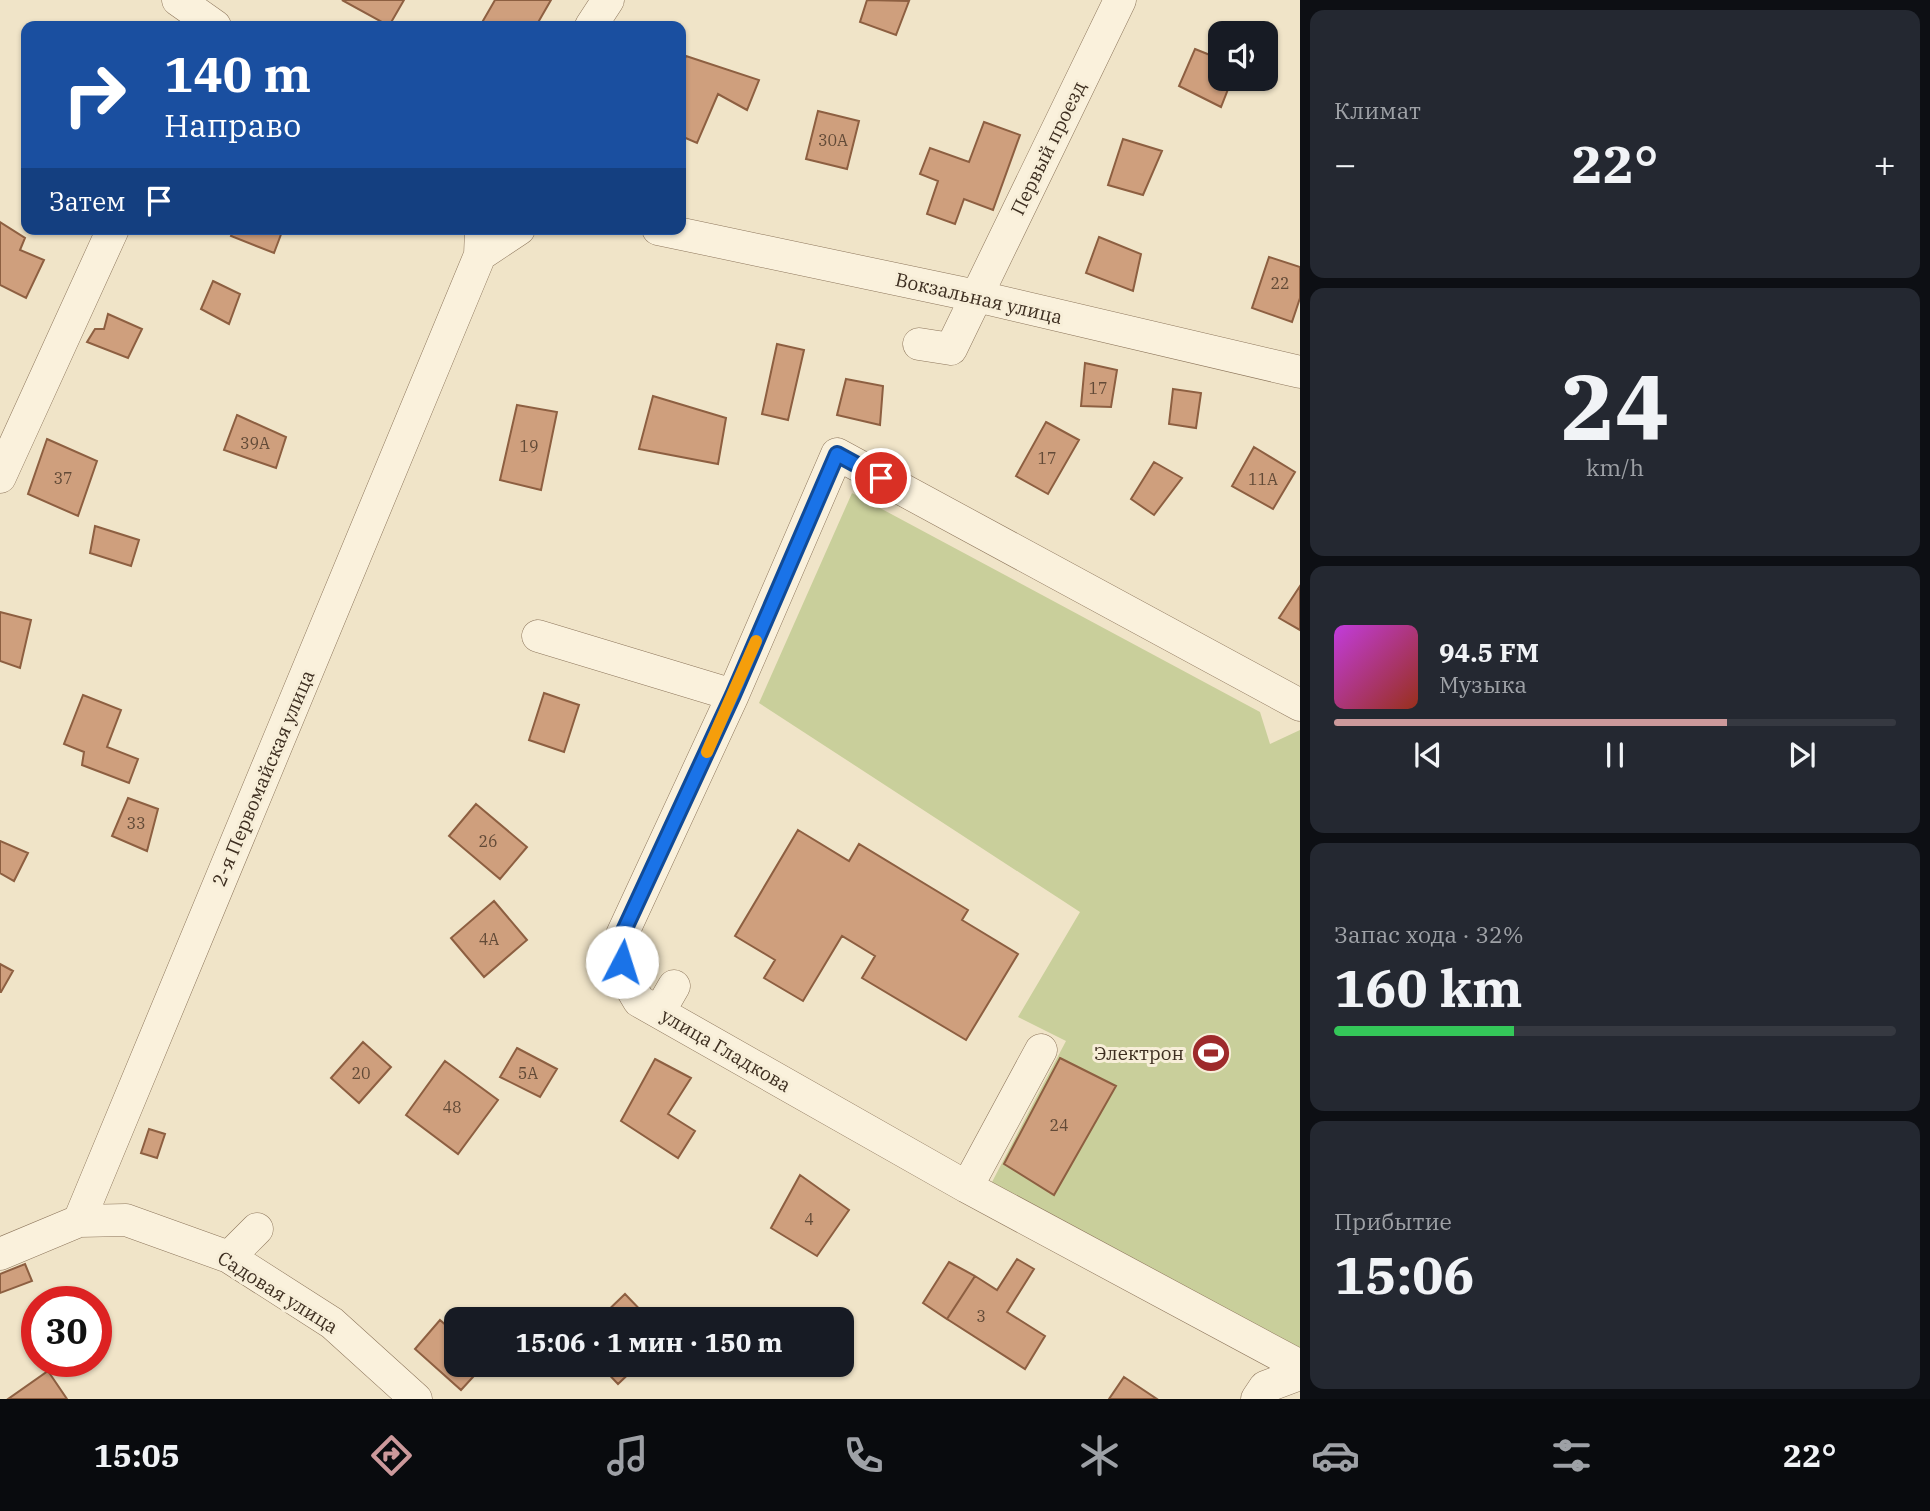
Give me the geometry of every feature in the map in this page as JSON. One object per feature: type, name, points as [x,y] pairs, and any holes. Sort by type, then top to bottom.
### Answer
[{"type":"street","points":[[178,0],[214,19]]},
{"type":"street","points":[[594,21],[608,0]]},
{"type":"street","name":"Первый проезд","points":[[919,344],[951,349],[1120,0]]},
{"type":"street","points":[[0,477],[110,235]]},
{"type":"street","name":"2-я Первомайская улица","points":[[79,1221],[487,250],[510,235]]},
{"type":"street","name":"Вокзальная улица","points":[[686,235],[976,296],[1300,372]]},
{"type":"street","name":"улица Гладкова","points":[[1300,705],[837,454],[733,695],[621,937],[622,974],[639,1001],[667,999],[894,1133],[967,1187],[1300,1366]]},
{"type":"street","points":[[538,636],[733,695]]},
{"type":"street","points":[[967,1187],[1041,1050]]},
{"type":"street","name":"Садовая улица","points":[[79,1221],[125,1220],[229,1257],[332,1323],[416,1399]]},
{"type":"street","points":[[0,1254],[79,1221]]},
{"type":"street","points":[[229,1257],[257,1229]]},
{"type":"street","points":[[1257,1399],[1265,1387],[1300,1374]]},
{"type":"green space","points":[[852,493],[1260,712],[1270,744],[1300,730],[1300,1348],[1297,1354],[992,1182],[1066,1041],[1018,1017],[1080,912],[759,703]]},
{"type":"building","points":[[342,0],[404,0],[392,21],[380,21]]},
{"type":"building","points":[[495,0],[551,0],[539,21],[483,21]]},
{"type":"building","points":[[867,0],[909,1],[896,35],[860,22]]},
{"type":"building","points":[[1195,49],[1208,54],[1208,91],[1227,91],[1221,107],[1179,86]]},
{"type":"building","points":[[686,56],[759,80],[747,110],[718,94],[697,143],[686,138]]},
{"type":"building","points":[[818,111],[859,121],[847,169],[806,159]]},
{"type":"building","points":[[984,122],[1020,135],[993,210],[964,199],[955,224],[927,214],[938,181],[920,174],[930,148],[969,162]]},
{"type":"building","points":[[1123,139],[1162,151],[1143,195],[1108,185]]},
{"type":"building","points":[[0,222],[25,238],[20,250],[44,260],[26,298],[0,285]]},
{"type":"building","points":[[231,235],[281,235],[274,253]]},
{"type":"building","points":[[1099,237],[1141,254],[1133,291],[1086,273]]},
{"type":"building","points":[[1269,257],[1300,267],[1300,298],[1292,322],[1252,308]]},
{"type":"building","points":[[213,281],[240,294],[229,324],[201,309]]},
{"type":"building","points":[[108,314],[142,329],[128,358],[87,342],[95,329],[104,329]]},
{"type":"building","points":[[777,344],[804,350],[788,420],[762,414]]},
{"type":"building","points":[[1085,363],[1117,370],[1111,407],[1081,406]]},
{"type":"building","points":[[846,379],[883,386],[880,425],[837,415]]},
{"type":"building","points":[[1173,389],[1201,393],[1196,428],[1169,424]]},
{"type":"building","points":[[653,396],[726,418],[718,464],[639,449]]},
{"type":"building","points":[[517,405],[557,412],[541,490],[500,480]]},
{"type":"building","points":[[237,415],[286,437],[276,468],[224,450]]},
{"type":"building","points":[[1046,422],[1079,440],[1048,494],[1016,476]]},
{"type":"building","points":[[47,439],[97,461],[78,516],[28,494]]},
{"type":"building","points":[[1254,447],[1295,472],[1273,509],[1232,486]]},
{"type":"building","points":[[1154,462],[1182,478],[1154,515],[1131,499]]},
{"type":"building","points":[[95,526],[139,540],[131,566],[90,553]]},
{"type":"building","points":[[1300,586],[1300,630],[1279,618]]},
{"type":"building","points":[[0,612],[31,620],[20,668],[0,661]]},
{"type":"building","points":[[544,693],[579,705],[564,752],[529,740]]},
{"type":"building","points":[[83,695],[121,710],[107,747],[138,759],[129,783],[82,765],[84,752],[64,744]]},
{"type":"building","points":[[128,798],[158,809],[147,851],[112,836]]},
{"type":"building","points":[[476,804],[527,847],[500,879],[449,836]]},
{"type":"building","points":[[798,830],[849,861],[859,844],[968,910],[962,920],[1018,954],[966,1040],[862,978],[875,956],[842,936],[803,1001],[764,978],[775,960],[735,936]]},
{"type":"building","points":[[0,841],[28,853],[14,881],[0,873]]},
{"type":"building","points":[[494,901],[527,940],[484,977],[451,938]]},
{"type":"building","points":[[0,964],[13,971],[1,992],[0,992]]},
{"type":"building","points":[[363,1042],[391,1067],[359,1103],[331,1078]]},
{"type":"building","points":[[517,1048],[557,1069],[540,1097],[500,1077]]},
{"type":"building","points":[[1060,1058],[1116,1086],[1054,1195],[1004,1164]]},
{"type":"building","points":[[655,1059],[691,1078],[668,1114],[695,1131],[678,1158],[621,1121]]},
{"type":"building","points":[[445,1061],[498,1100],[458,1154],[406,1115]]},
{"type":"building","points":[[149,1129],[165,1134],[157,1158],[141,1153]]},
{"type":"building","points":[[800,1175],[849,1210],[817,1256],[771,1228]]},
{"type":"building","points":[[1017,1259],[1034,1269],[1007,1312],[1045,1336],[1025,1369],[947,1319],[975,1276],[997,1290]]},
{"type":"building","points":[[949,1262],[975,1276],[947,1319],[923,1303]]},
{"type":"building","points":[[25,1264],[32,1281],[0,1293],[0,1274]]},
{"type":"building","points":[[625,1294],[638,1307],[612,1307]]},
{"type":"building","points":[[440,1320],[444,1324],[444,1375],[415,1349]]},
{"type":"building","points":[[39,1377],[52,1377],[67,1399],[8,1399]]},
{"type":"building","points":[[446,1377],[473,1377],[461,1390]]},
{"type":"building","points":[[611,1377],[625,1377],[618,1384]]},
{"type":"building","points":[[1124,1377],[1157,1399],[1109,1399]]},
{"type":"slow traffic","points":[[707,752],[756,641]]},
{"type":"place","name":"Электрон","points":[[1211,1053]]},
{"type":"route","points":[[622,962],[621,937],[733,695],[837,454],[881,478]]}]
